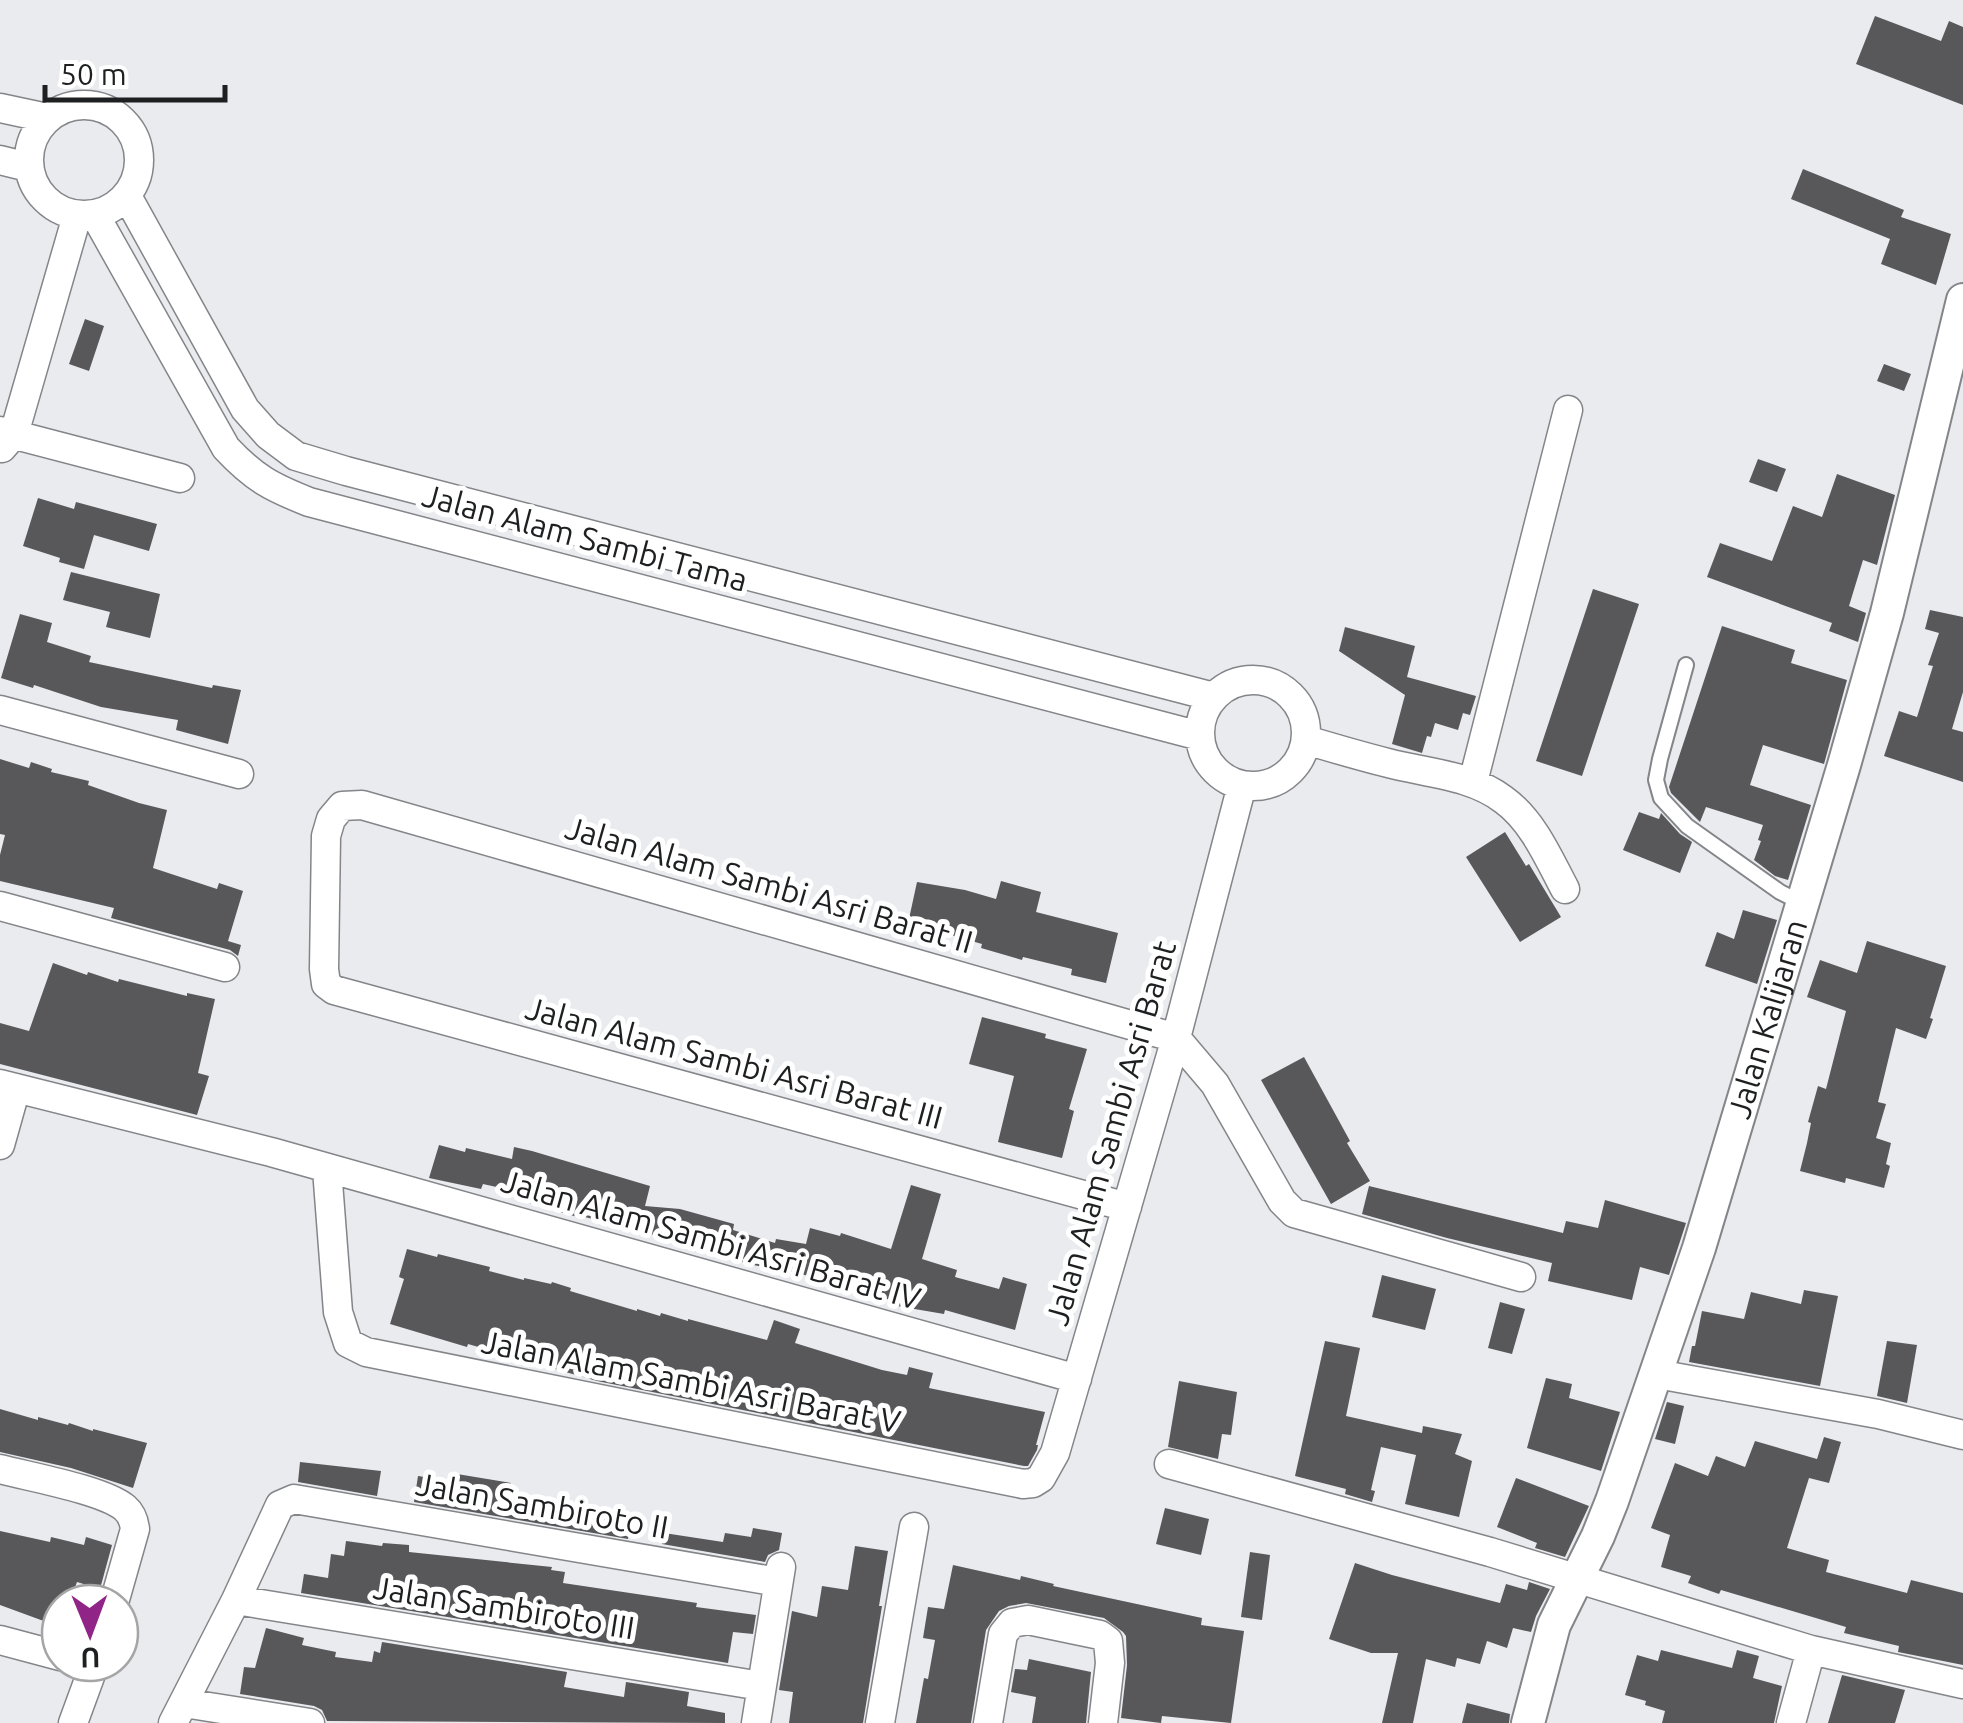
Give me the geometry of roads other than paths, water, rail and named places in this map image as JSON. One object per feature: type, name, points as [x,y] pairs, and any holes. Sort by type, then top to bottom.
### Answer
[{"type":"street","points":[[81,104],[116,115],[138,144],[136,181],[112,208],[78,214],[46,201],[34,186],[28,167],[35,132],[47,118],[81,104]]},
{"type":"street","points":[[0,108],[47,118]]},
{"type":"street","points":[[0,160],[28,167]]},
{"type":"street","name":"Jalan Alam Sambi Tama","points":[[126,196],[245,408],[268,436],[296,456],[1214,697]]},
{"type":"street","points":[[78,214],[3,438],[180,478]]},
{"type":"street","name":"Jalan Alam Sambi Tama","points":[[78,214],[226,448],[248,472],[276,490],[309,502],[1200,736]]},
{"type":"street","name":"Jalan Kalijaran","points":[[1528,1723],[1554,1625],[1612,1501],[1699,1248],[1887,613],[1962,304]]},
{"type":"street","points":[[1472,782],[1568,410]]},
{"type":"street","points":[[1256,680],[1288,693],[1299,706],[1306,740],[1291,771],[1259,786],[1242,785],[1221,776],[1206,758],[1200,736],[1200,722],[1214,697],[1240,682],[1256,680]]},
{"type":"street","points":[[0,710],[239,774]]},
{"type":"street","points":[[1306,740],[1472,782],[1505,800],[1542,845],[1565,889]]},
{"type":"street","name":"Jalan Alam Sambi Asri Barat","points":[[1023,1484],[1041,1478],[1054,1452],[1176,1038],[1242,785]]},
{"type":"street","name":"Jalan Alam Sambi Asri Barat II","points":[[342,806],[362,805],[1176,1038]]},
{"type":"street","name":"Jalan Alam Sambi Asri Barat III","points":[[342,806],[331,819],[326,836],[324,970],[326,984],[334,990],[1126,1206]]},
{"type":"street","points":[[0,906],[225,967]]},
{"type":"street","points":[[1176,1038],[1215,1084],[1282,1202],[1294,1214],[1521,1277]]},
{"type":"street","points":[[0,1145],[8,1086]]},
{"type":"street","name":"Jalan Alam Sambi Asri Barat IV","points":[[8,1086],[271,1152],[1076,1378]]},
{"type":"street","name":"Jalan Alam Sambi Asri Barat V","points":[[321,1167],[338,1312],[348,1343],[366,1352],[1023,1484]]},
{"type":"street","points":[[1656,1374],[1878,1414],[1963,1435]]},
{"type":"street","points":[[1169,1464],[1576,1578],[1811,1650],[1963,1684]]},
{"type":"street","points":[[0,1469],[107,1497],[127,1510],[134,1519],[135,1530],[120,1583]]},
{"type":"street","name":"Jalan Sambiroto II","points":[[236,1600],[280,1505],[294,1499],[780,1572],[756,1723]]},
{"type":"street","points":[[880,1723],[914,1527]]},
{"type":"street","points":[[236,1600],[178,1713],[310,1723]]},
{"type":"street","name":"Jalan Sambiroto III","points":[[236,1600],[761,1686]]},
{"type":"street","points":[[988,1723],[1002,1634],[1012,1623],[1028,1620],[1100,1635],[1108,1641],[1110,1663],[1103,1723]]},
{"type":"street","points":[[0,1640],[40,1651]]},
{"type":"street","points":[[1791,1723],[1811,1650]]},
{"type":"street","points":[[73,1723],[86,1683]]},
{"type":"lane","points":[[1686,665],[1656,780],[1661,798],[1687,826],[1780,892],[1802,903]]}]
